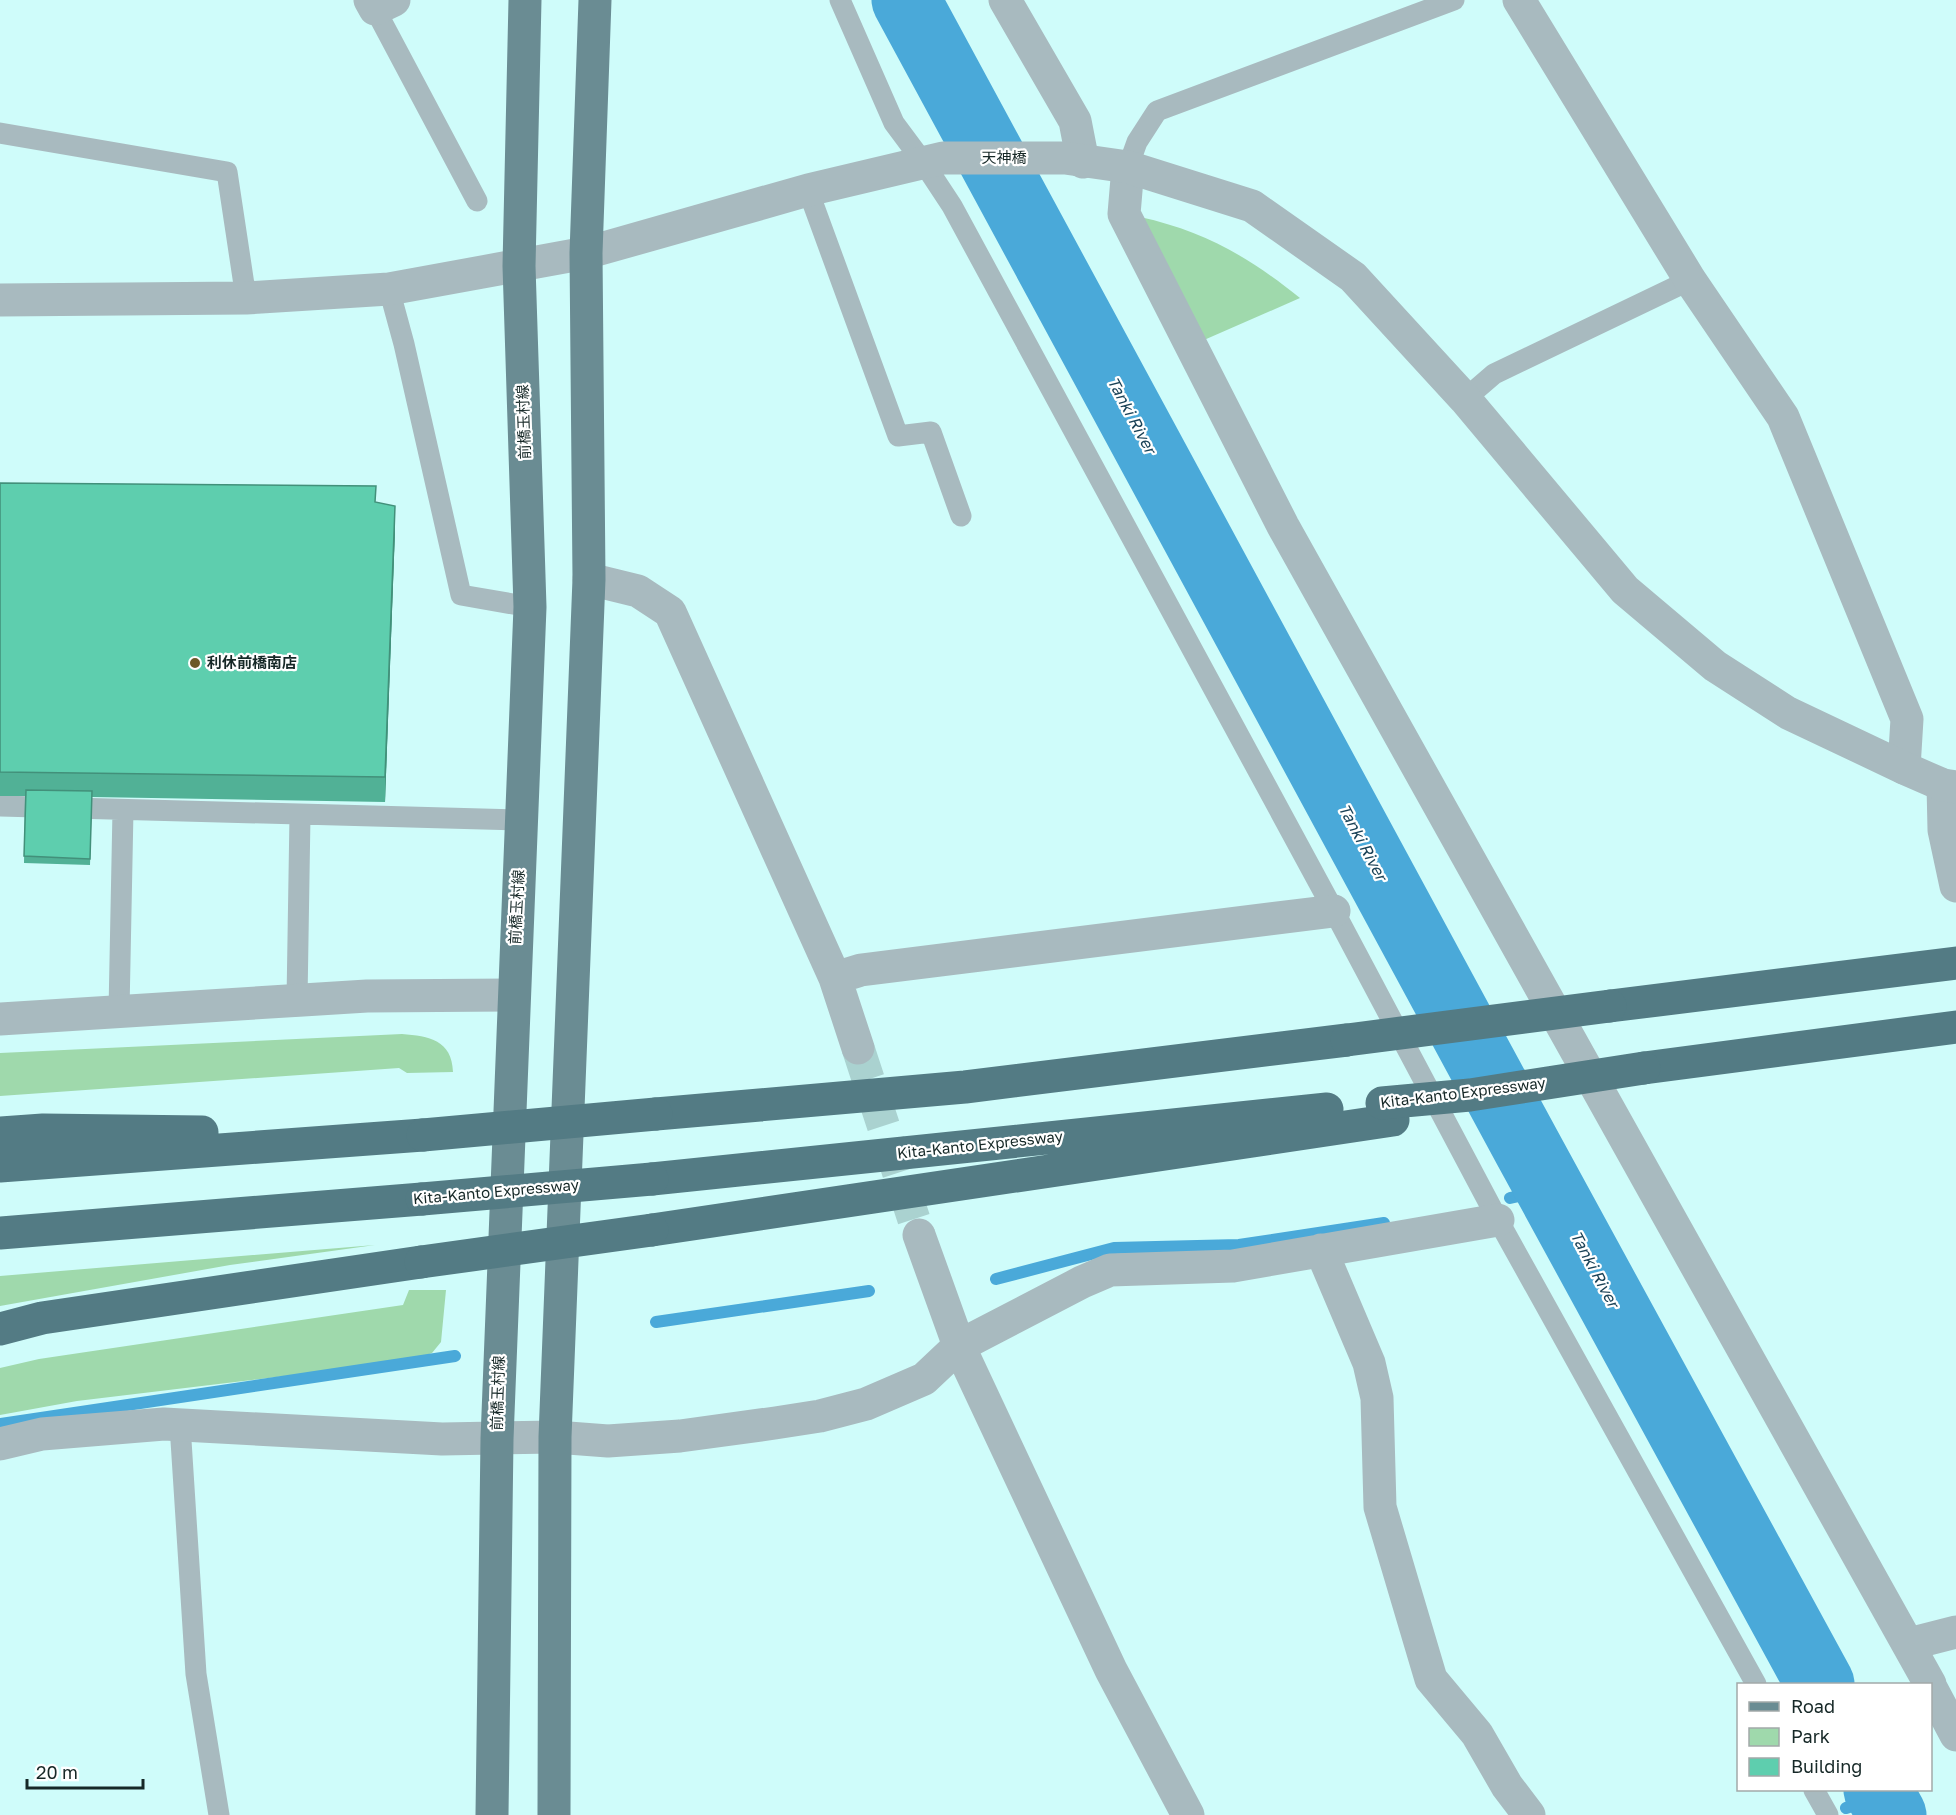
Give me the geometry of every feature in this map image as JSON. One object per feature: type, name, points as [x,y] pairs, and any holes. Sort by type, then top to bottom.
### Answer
[{"type":"highway","points":[[0,1167],[423,1135],[965,1087],[1956,963]]},
{"type":"highway","name":"Kita-Kanto Expressway","points":[[0,1233],[652,1179],[1388,1112],[1470,1095],[1644,1068],[1956,1028]]},
{"type":"highway","points":[[0,1329],[42,1318],[652,1230],[1388,1112]]},
{"type":"highway","points":[[0,1133],[43,1130],[423,1135]]},
{"type":"main road","name":"前橋玉村線","points":[[492,1815],[497,1438],[530,607],[519,266],[525,0]]},
{"type":"main road","points":[[554,1815],[555,1437],[589,579],[586,253],[595,0]]},
{"type":"street","points":[[1005,0],[1075,121],[1074,160]]},
{"type":"street","points":[[1519,0],[1690,280],[1783,417],[1907,719],[1904,768]]},
{"type":"street","name":"天神橋","points":[[0,300],[246,298],[389,289],[586,253],[808,190],[933,160],[1074,160],[1128,167],[1252,206],[1353,277],[1465,399],[1625,590],[1715,666],[1788,713],[1904,768],[1949,786]]},
{"type":"street","points":[[1128,167],[1124,214],[1282,526],[1929,1683]]},
{"type":"street","points":[[589,579],[638,591],[670,612],[835,978],[858,1048]]},
{"type":"street","points":[[1949,786],[1944,830],[1956,886]]},
{"type":"street","points":[[835,978],[861,970],[1334,910]]},
{"type":"street","points":[[0,1019],[366,996],[513,995]]},
{"type":"street","points":[[0,1444],[42,1434],[128,1425],[180,1425],[442,1439],[555,1437],[608,1441],[680,1436],[820,1416],[866,1404],[924,1379],[958,1346],[1110,1270],[1233,1266],[1498,1220]]},
{"type":"street","points":[[919,1235],[958,1346],[1111,1670],[1188,1815]]},
{"type":"street","points":[[1321,1250],[1369,1363],[1377,1398],[1380,1507],[1431,1679],[1477,1734],[1507,1786],[1529,1815]]},
{"type":"street","points":[[1909,1644],[1956,1632]]},
{"type":"street","points":[[1932,1689],[1956,1735]]},
{"type":"lane","points":[[840,0],[894,123],[933,160],[952,206],[1334,910],[1498,1220],[1755,1683]]},
{"type":"lane","points":[[1128,167],[1137,142],[1157,111],[1454,0]]},
{"type":"lane","points":[[380,3],[477,201]]},
{"type":"lane","points":[[0,133],[227,172],[246,298]]},
{"type":"lane","points":[[808,190],[898,436],[931,432],[961,516]]},
{"type":"lane","points":[[1465,399],[1494,374],[1690,280]]},
{"type":"lane","points":[[389,289],[404,344],[461,595],[530,607]]},
{"type":"lane","points":[[0,806],[521,820]]},
{"type":"lane","points":[[119,1011],[123,810]]},
{"type":"lane","points":[[297,1000],[300,815]]},
{"type":"lane","points":[[180,1425],[196,1674],[219,1815]]},
{"type":"lane","points":[[1815,1791],[1828,1815]]},
{"type":"green space","points":[[1140,217],[1185,230],[1225,247],[1300,298],[1204,340]]},
{"type":"green space","points":[[402,1034],[430,1038],[444,1046],[452,1061],[453,1072],[407,1073],[399,1068],[0,1096],[0,1053]]},
{"type":"green space","points":[[375,1245],[230,1265],[0,1306],[0,1276]]},
{"type":"green space","points":[[409,1290],[446,1290],[441,1342],[432,1353],[410,1361],[77,1401],[0,1415],[0,1368],[39,1359],[403,1305]]},
{"type":"building","name":"利休前橋南店","points":[[0,483],[376,486],[375,502],[395,506],[385,777],[0,772]]},
{"type":"building","points":[[26,790],[92,791],[90,859],[24,856]]},
{"type":"waterway","name":"Tanki River","points":[[906,0],[1819,1683]]},
{"type":"waterway","points":[[1510,1198],[1550,1189]]},
{"type":"waterway","points":[[996,1279],[1114,1248],[1239,1245],[1384,1223]]},
{"type":"waterway","points":[[656,1322],[869,1291]]},
{"type":"waterway","points":[[0,1424],[455,1356]]},
{"type":"waterway","name":"Tanki River","points":[[1879,1791],[1892,1815]]},
{"type":"waterway","points":[[1846,1808],[1881,1796]]},
{"type":"tunnel","points":[[858,1048],[919,1235]]},
{"type":"place","name":"利休前橋南店","points":[[195,663]]}]
